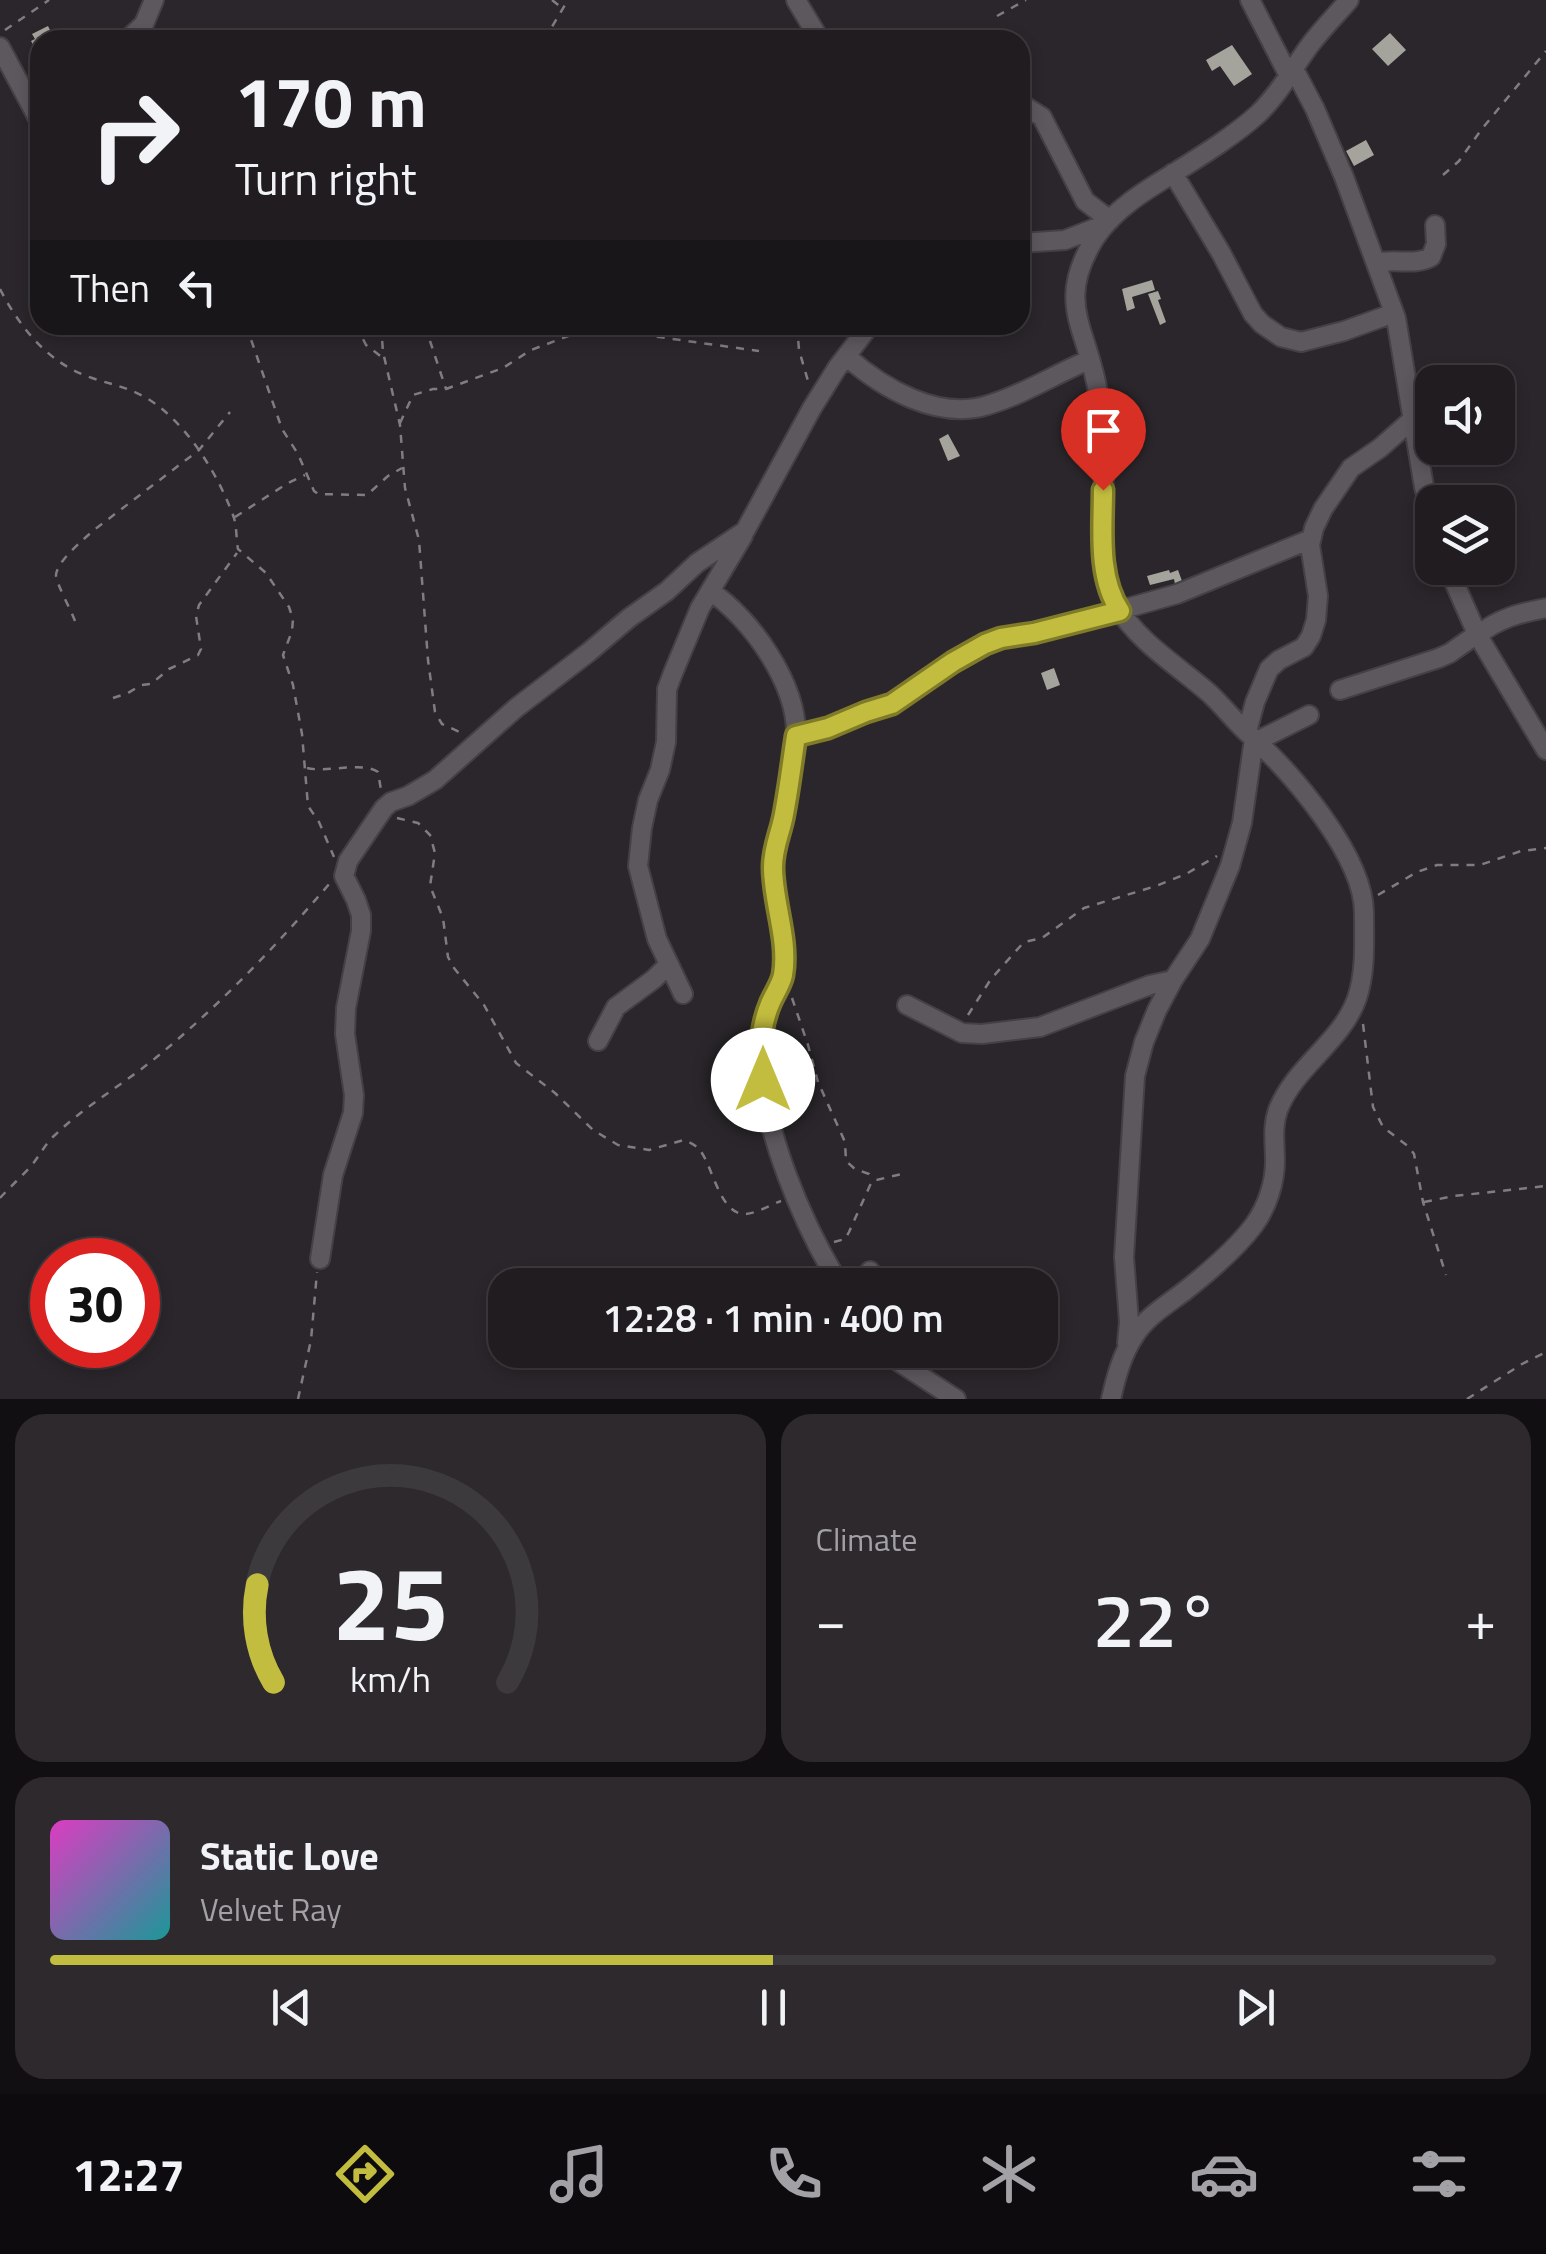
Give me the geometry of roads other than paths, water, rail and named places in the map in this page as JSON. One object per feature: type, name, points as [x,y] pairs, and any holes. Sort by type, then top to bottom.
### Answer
[{"type":"street","points":[[138,30],[154,0]]},
{"type":"street","points":[[1250,0],[1315,109],[1394,312],[1424,485]]},
{"type":"street","points":[[1126,1350],[1144,1322],[1190,1287],[1242,1240],[1257,1221],[1274,1180],[1274,1126],[1281,1103],[1300,1074],[1348,1018],[1357,1000],[1364,903],[1340,842],[1302,790],[1210,694],[1131,627],[1114,601],[1102,531],[1102,422],[1096,382],[1075,306],[1075,280],[1093,241],[1108,222],[1154,184],[1257,115],[1350,0]]},
{"type":"street","points":[[803,3],[815,30]]},
{"type":"street","points":[[0,47],[30,103]]},
{"type":"street","points":[[1030,109],[1042,117],[1085,201],[1108,222]]},
{"type":"street","points":[[1173,173],[1253,314],[1280,337],[1301,342],[1394,312]]},
{"type":"street","points":[[1030,242],[1065,240],[1108,222]]},
{"type":"street","points":[[1376,263],[1416,262],[1431,257],[1436,244],[1435,225]]},
{"type":"street","points":[[682,994],[657,939],[638,866],[648,800],[666,742],[668,689],[686,638],[710,592],[812,408],[862,335]]},
{"type":"street","points":[[846,356],[892,390],[929,404],[960,408],[986,406],[1088,360]]},
{"type":"street","points":[[1112,1399],[1126,1350],[1124,1258],[1134,1076],[1144,1042],[1172,980],[1200,940],[1224,883],[1242,824],[1255,702],[1268,669],[1304,647],[1311,636],[1318,596],[1312,562],[1314,528],[1351,468],[1414,418]]},
{"type":"street","points":[[320,1259],[332,1175],[353,1113],[346,1034],[361,915],[343,870],[388,805],[435,780],[516,708],[667,591],[697,563],[745,531]]},
{"type":"street","points":[[796,736],[892,704],[985,644],[1177,594],[1311,539]]},
{"type":"street","points":[[1456,585],[1478,635],[1546,750]]},
{"type":"street","points":[[710,592],[755,632],[770,656],[789,698],[796,736],[784,818],[773,861],[782,923],[782,975],[766,1015],[760,1059],[772,1131],[796,1196],[831,1268]]},
{"type":"street","points":[[1340,690],[1439,658],[1496,622],[1546,608]]},
{"type":"street","points":[[1253,737],[1308,716]]},
{"type":"street","points":[[598,1041],[616,1007],[669,964]]},
{"type":"street","points":[[908,1005],[962,1033],[982,1034],[1040,1028],[1172,980]]},
{"type":"street","points":[[908,1368],[956,1399]]}]
